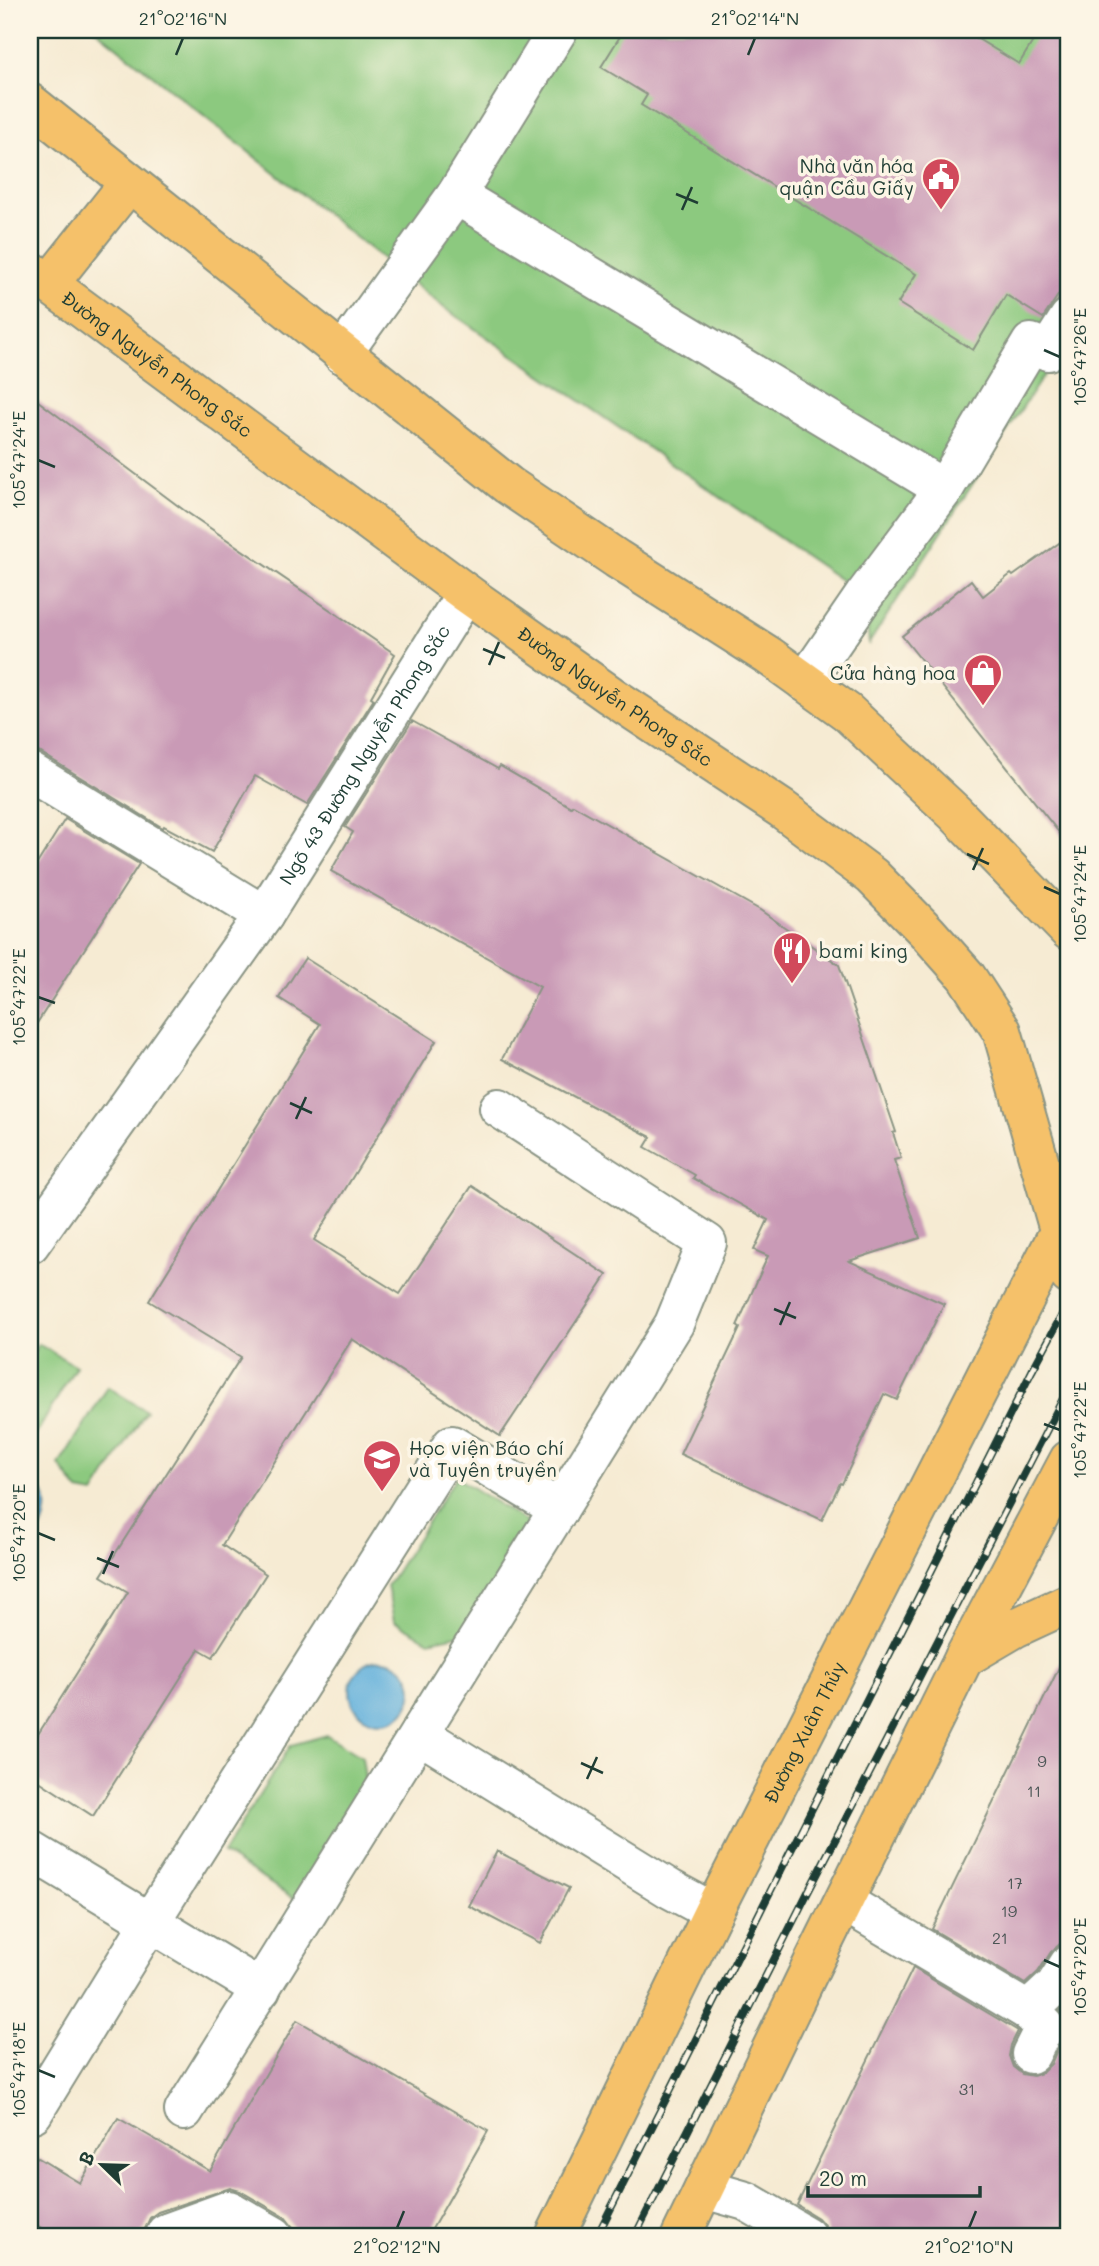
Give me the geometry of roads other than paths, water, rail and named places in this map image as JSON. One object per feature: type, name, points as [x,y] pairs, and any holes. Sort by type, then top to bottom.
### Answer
[{"type":"main road","points":[[30,103],[508,485],[847,712],[955,813],[1069,931]]},
{"type":"main road","points":[[39,277],[129,183]]},
{"type":"main road","name":"Đường Nguyễn Phong Sắc","points":[[39,277],[466,593],[610,695],[782,809],[872,876],[966,976],[1002,1031],[1064,1221],[1069,1275]]},
{"type":"main road","name":"Đường Xuân Thủy","points":[[555,2236],[713,1912],[1064,1221]]},
{"type":"main road","points":[[681,2236],[964,1658],[1069,1460]]},
{"type":"main road","points":[[964,1658],[1016,1628],[1069,1603]]},
{"type":"lane","points":[[342,354],[456,195],[558,30]]},
{"type":"lane","points":[[456,195],[944,489]]},
{"type":"lane","points":[[805,682],[864,596],[944,489],[1031,343],[1048,351],[1069,318]]},
{"type":"lane","name":"Ngõ 43 Đường Nguyễn Phong Sắc","points":[[30,1244],[264,915],[466,593]]},
{"type":"lane","points":[[30,772],[264,915]]},
{"type":"lane","points":[[184,2111],[674,1324],[707,1243],[499,1108]]},
{"type":"lane","points":[[33,2113],[150,1922],[452,1445],[559,1510]]},
{"type":"lane","points":[[419,1734],[670,1889],[713,1912]]},
{"type":"lane","points":[[30,1850],[261,1989]]},
{"type":"lane","points":[[844,1902],[1055,1989],[1045,2026],[1031,2054]]},
{"type":"lane","points":[[704,2189],[746,2202],[806,2236]]},
{"type":"lane","points":[[165,2236],[166,2233],[229,2210],[274,2236]]},
{"type":"water","points":[[30,1476],[43,1492],[46,1510],[41,1529],[30,1546]]},
{"type":"water","points":[[375,1660],[387,1660],[403,1669],[410,1679],[410,1703],[403,1713],[387,1722],[375,1722],[364,1717],[355,1708],[350,1697],[350,1685],[355,1674],[364,1665]]},
{"type":"railway","points":[[597,2236],[1069,1302]]},
{"type":"railway","points":[[635,2236],[806,1896],[1069,1387]]},
{"type":"place","name":"Nhà văn hóa quận Cầu Giấy","points":[[941,211]]},
{"type":"place","name":"Cửa hàng hoa","points":[[983,707]]},
{"type":"place","name":"bami king","points":[[792,985]]},
{"type":"place","name":"Học viện Báo chí và Tuyên truyền","points":[[382,1493]]}]
